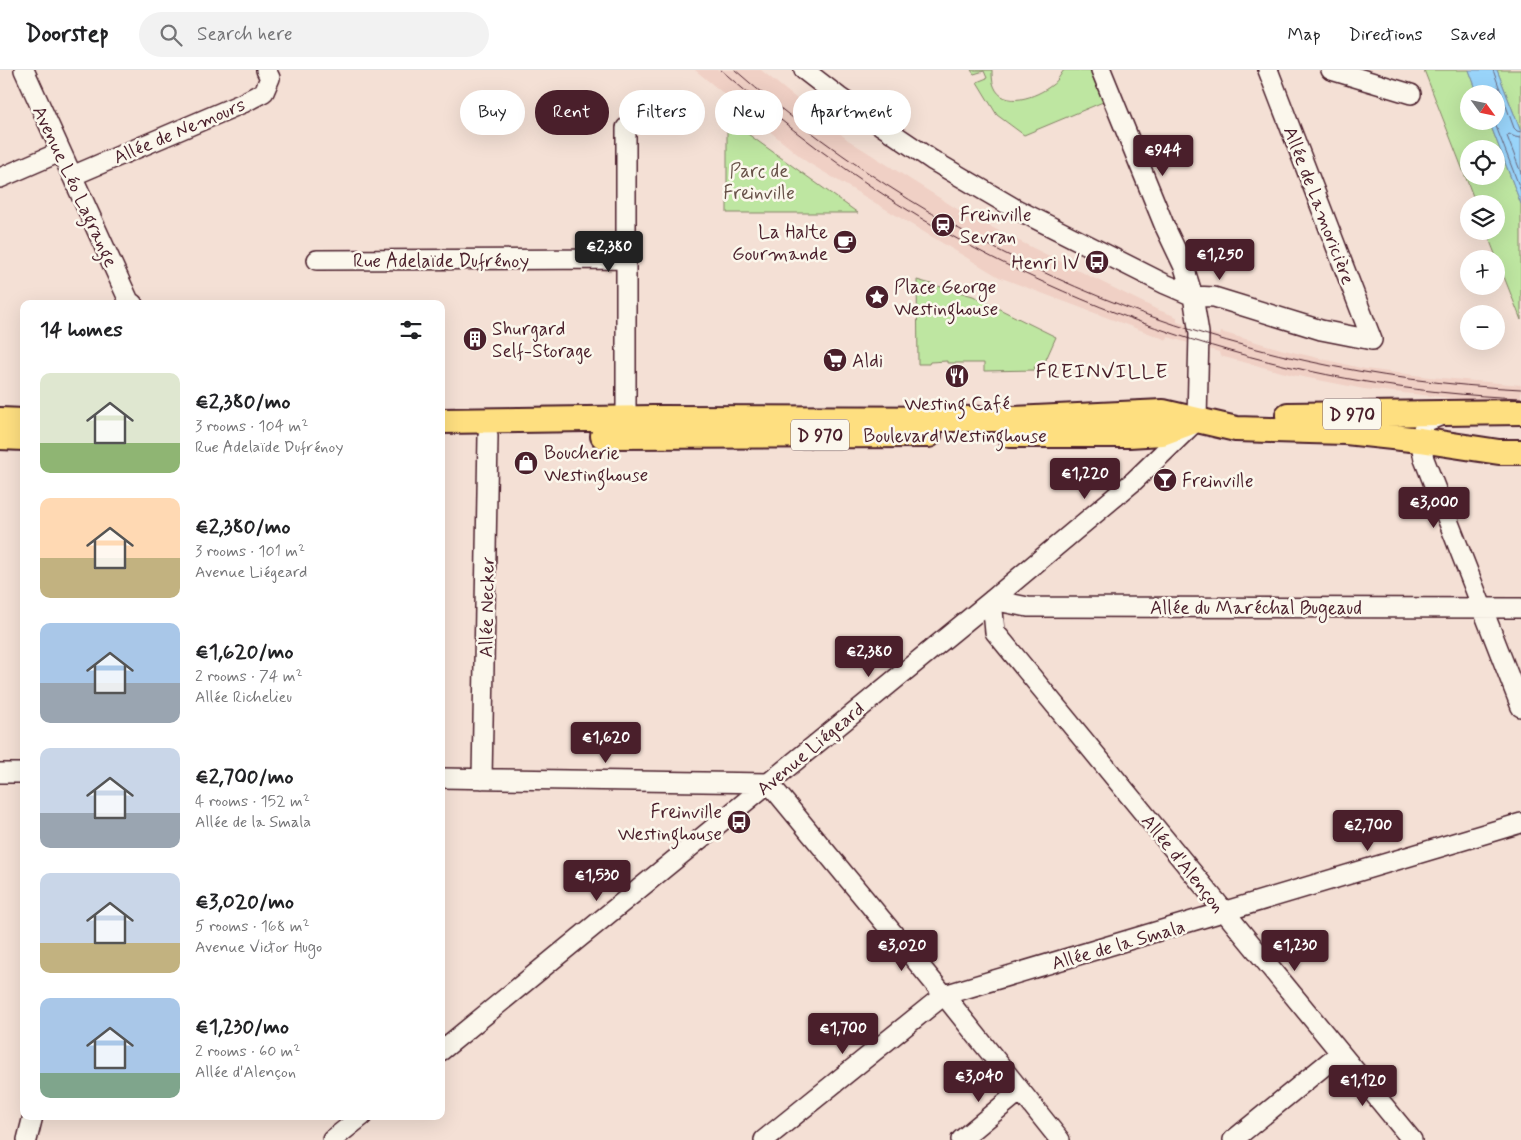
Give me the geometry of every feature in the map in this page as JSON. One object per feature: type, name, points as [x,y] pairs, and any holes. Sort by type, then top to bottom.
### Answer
[{"type":"main road","name":"Boulevard Westinghouse","points":[[445,421],[1014,419],[1163,412],[1236,429],[1346,432],[1510,452]]},
{"type":"main road","name":"Boulevard Westinghouse","points":[[445,437],[1129,435],[1162,433],[1197,420],[1235,416],[1514,412]]},
{"type":"main road","points":[[0,420],[20,420]]},
{"type":"main road","points":[[0,437],[20,438]]},
{"type":"street","name":"Avenue Léo Lagrange","points":[[24,70],[129,300]]},
{"type":"street","name":"Allée de Nemours","points":[[72,176],[264,92],[270,78],[266,70]]},
{"type":"street","points":[[804,70],[839,97],[932,160],[1014,208],[1165,284],[1193,296]]},
{"type":"street","points":[[1101,70],[1165,227],[1184,267],[1193,296],[1199,333],[1197,420]]},
{"type":"street","name":"Allée de Lamoricière","points":[[1193,296],[1214,297],[1321,330],[1372,340],[1268,70]]},
{"type":"street","points":[[1331,70],[1412,94]]},
{"type":"street","points":[[626,135],[626,419]]},
{"type":"street","points":[[0,178],[60,152]]},
{"type":"street","name":"Rue Adelaïde Dufrénoy","points":[[317,260],[626,258]]},
{"type":"street","points":[[1449,412],[1425,422],[1420,440],[1424,459],[1521,706]]},
{"type":"street","name":"Avenue Liégeard","points":[[445,1048],[992,600],[1134,481],[1197,420]]},
{"type":"street","name":"Allée Necker","points":[[482,779],[488,436]]},
{"type":"street","name":"Allée du Maréchal Bugeaud","points":[[992,600],[1028,607],[1521,608]]},
{"type":"street","name":"Allée d'Alençon","points":[[992,600],[996,632],[1224,913],[1412,1140]]},
{"type":"street","points":[[0,774],[20,773]]},
{"type":"street","points":[[445,778],[769,783],[1060,1140]]},
{"type":"street","name":"Allée de la Smala","points":[[944,996],[1521,823]]},
{"type":"street","points":[[764,1140],[944,996]]},
{"type":"street","points":[[1233,1140],[1340,1053]]},
{"type":"street","points":[[960,1140],[1020,1091]]},
{"type":"street","points":[[28,1140],[31,1120]]},
{"type":"street","points":[[332,1140],[357,1120]]},
{"type":"shaded area","points":[[695,70],[761,70],[793,96],[793,135],[842,135],[965,214],[1156,309],[1177,317],[1177,322],[1220,336],[1221,332],[1284,350],[1365,369],[1521,385],[1521,405],[1364,389],[1293,375],[1220,356],[1219,352],[1168,337],[1167,340],[999,277],[807,162],[774,135],[783,135],[783,90],[719,90]]},
{"type":"green space","points":[[971,70],[992,70],[993,84],[998,93],[1005,98],[1021,99],[1038,94],[1046,89],[1055,82],[1064,70],[1090,70],[1103,102],[1024,135],[997,115],[977,82],[987,78],[984,71],[974,74]]},
{"type":"green space","points":[[1424,70],[1469,70],[1475,85],[1460,85],[1460,130],[1492,130],[1496,140],[1460,140],[1460,163]]},
{"type":"green space","points":[[1497,70],[1521,70],[1521,132],[1505,91],[1505,85],[1503,85]]},
{"type":"green space","name":"Parc de Freinville","points":[[727,135],[749,135],[858,213],[727,213]]},
{"type":"green space","points":[[1505,162],[1521,204],[1521,320],[1505,279],[1505,250],[1493,250],[1490,240],[1505,240],[1505,195],[1473,195],[1469,185],[1505,185]]},
{"type":"green space","points":[[917,280],[973,296],[1056,337],[1044,364],[1042,362],[1034,367],[1036,370],[984,371],[984,363],[947,363],[947,361],[918,364]]},
{"type":"water","points":[[1469,70],[1497,70],[1503,85],[1475,85]]},
{"type":"water","points":[[1505,91],[1521,132],[1521,204],[1505,162],[1505,140],[1496,140],[1492,130],[1505,130]]},
{"type":"tram line","points":[[721,70],[819,150],[924,220],[993,258],[1064,291],[1137,321],[1212,346],[1288,366],[1365,382],[1443,392],[1521,398]]},
{"type":"tram line","points":[[735,70],[820,139],[910,200],[1003,252],[1100,297],[1201,333],[1305,361],[1412,379],[1521,389]]},
{"type":"place","name":"Freinville Sevran","points":[[943,225]]},
{"type":"place","name":"La Halte Gourmande","points":[[845,242]]},
{"type":"place","name":"Henri IV","points":[[1097,262]]},
{"type":"place","name":"Place George Westinghouse","points":[[877,297]]},
{"type":"place","name":"Shurgard Self-Storage","points":[[475,339]]},
{"type":"place","name":"Aldi","points":[[835,360]]},
{"type":"place","name":"Westing Café","points":[[957,376]]},
{"type":"place","name":"Boucherie Westinghouse","points":[[526,463]]},
{"type":"place","name":"Freinville","points":[[1165,480]]},
{"type":"place","name":"Freinville Westinghouse","points":[[739,822]]},
{"type":"district","name":"FREINVILLE","points":[[1102,371]]}]
